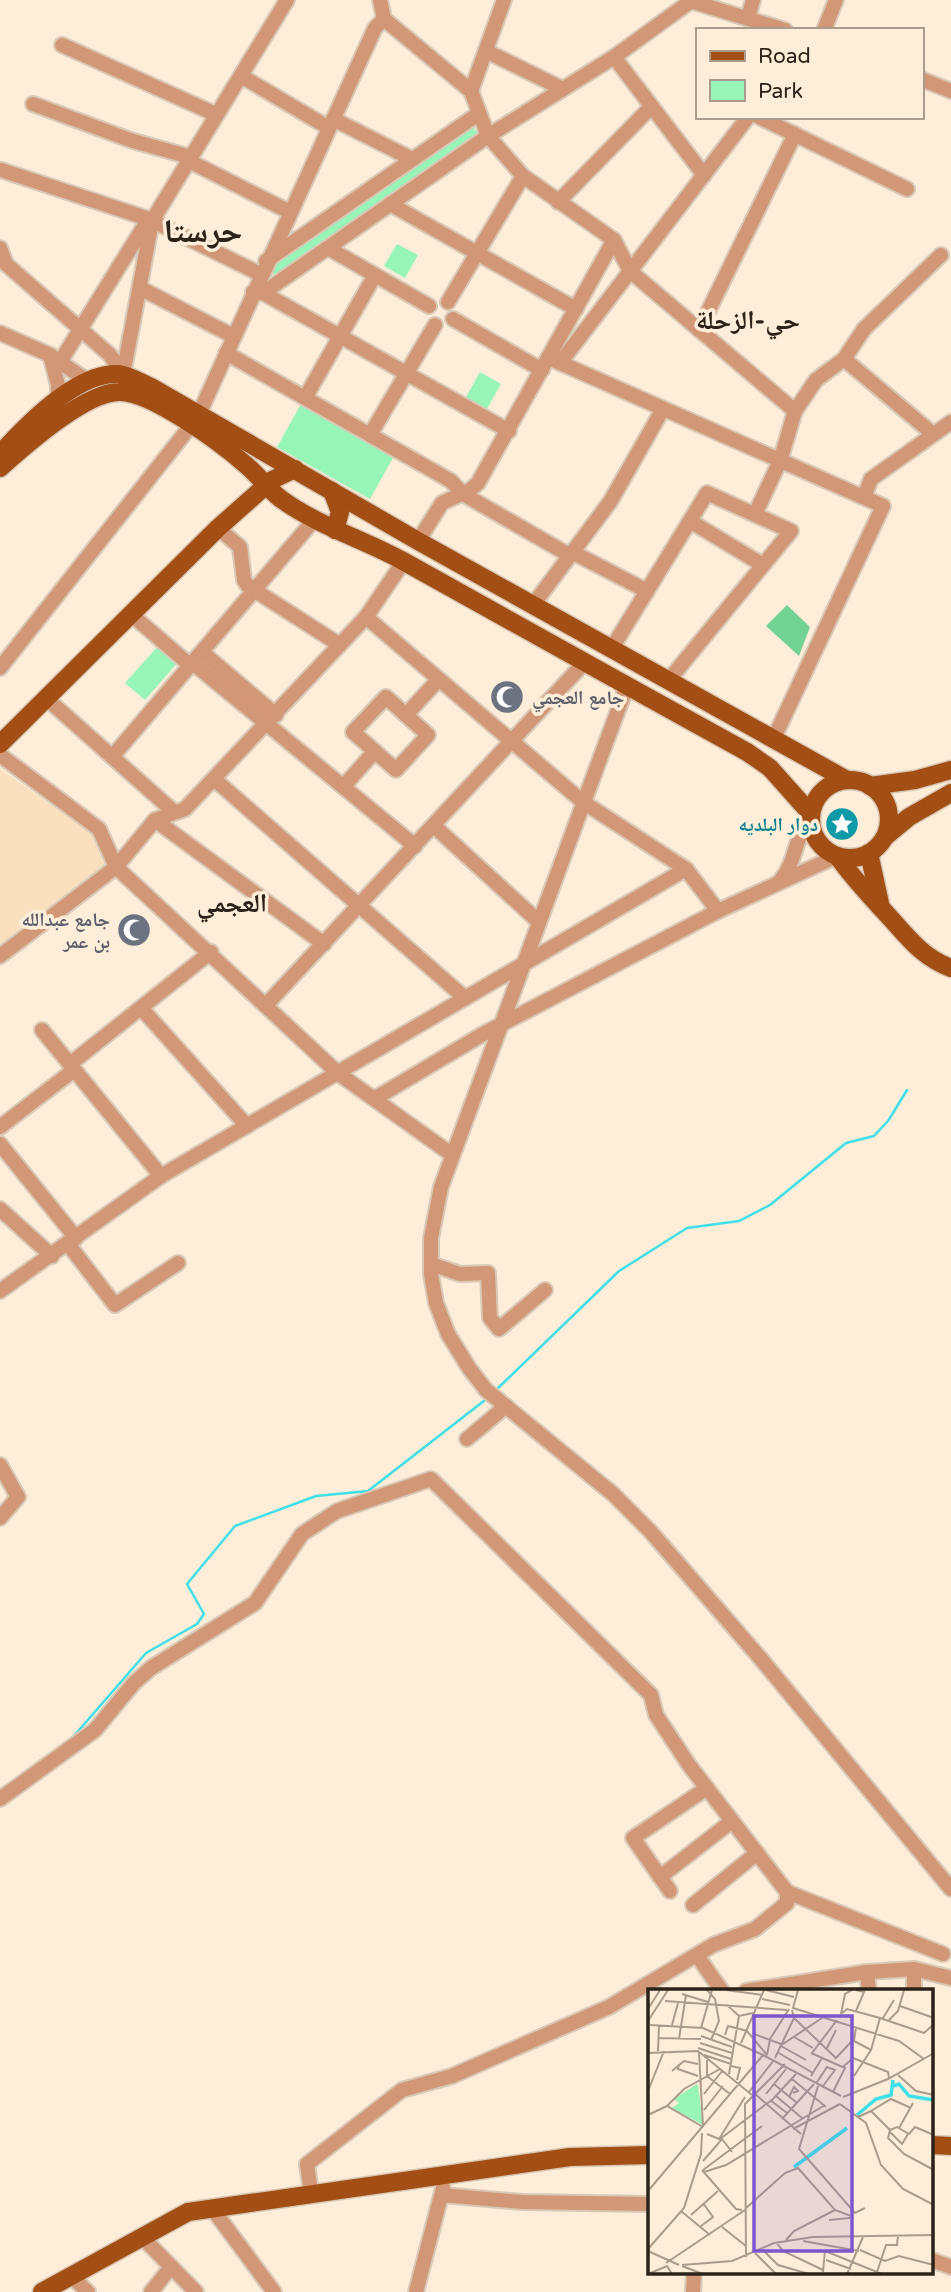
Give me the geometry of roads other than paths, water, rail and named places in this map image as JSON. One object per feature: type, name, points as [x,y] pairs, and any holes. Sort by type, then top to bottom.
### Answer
[{"type":"main road","points":[[0,468],[86,380],[103,375],[295,469],[418,541],[847,780],[870,786],[915,780],[951,770]]},
{"type":"main road","points":[[0,454],[24,428],[60,409],[103,396],[122,383]]},
{"type":"main road","points":[[195,419],[266,485],[314,520],[404,561],[770,768],[811,814],[817,839],[836,856],[869,899],[881,908],[916,948],[951,968]]},
{"type":"main road","points":[[0,744],[218,528],[266,485],[295,469]]},
{"type":"main road","points":[[331,491],[340,512],[335,530]]},
{"type":"main road","points":[[545,640],[564,631],[584,634]]},
{"type":"main road","points":[[811,814],[823,791],[847,780]]},
{"type":"main road","points":[[870,786],[881,795],[888,808],[890,822],[886,836]]},
{"type":"main road","points":[[836,856],[859,858],[869,853],[909,817],[951,793]]},
{"type":"main road","points":[[869,853],[881,908]]},
{"type":"main road","points":[[42,2292],[187,2212],[311,2192],[570,2157],[648,2155]]},
{"type":"street","points":[[60,409],[55,359],[150,220],[241,76],[284,0]]},
{"type":"street","points":[[188,159],[213,113],[284,0]]},
{"type":"street","points":[[380,0],[384,19],[471,91],[488,136],[523,176],[614,240],[631,271],[795,411]]},
{"type":"street","points":[[471,91],[504,0]]},
{"type":"street","points":[[748,18],[753,0]]},
{"type":"street","points":[[825,28],[836,0]]},
{"type":"street","points":[[258,293],[328,248],[488,136],[614,57],[689,1],[779,28]]},
{"type":"street","points":[[0,668],[195,419],[233,337],[258,293],[263,268],[375,28],[384,19]]},
{"type":"street","points":[[62,45],[213,113]]},
{"type":"street","points":[[485,51],[563,89]]},
{"type":"street","points":[[614,57],[704,175]]},
{"type":"street","points":[[241,76],[331,123],[412,159]]},
{"type":"street","points":[[923,80],[951,91]]},
{"type":"street","points":[[33,104],[188,159],[290,212]]},
{"type":"street","points":[[558,202],[651,107]]},
{"type":"street","points":[[263,268],[478,114]]},
{"type":"street","points":[[551,364],[631,271],[746,119]]},
{"type":"street","points":[[763,119],[907,189]]},
{"type":"street","points":[[699,330],[792,133],[796,119]]},
{"type":"street","points":[[1,170],[150,220],[263,268]]},
{"type":"street","points":[[448,302],[523,176]]},
{"type":"street","points":[[390,204],[576,309]]},
{"type":"street","points":[[122,383],[150,220]]},
{"type":"street","points":[[418,541],[442,503],[463,494],[478,483],[551,364],[576,309],[614,240]]},
{"type":"street","points":[[0,248],[6,264],[115,360],[122,383]]},
{"type":"street","points":[[328,248],[429,306]]},
{"type":"street","points":[[755,514],[780,461],[795,411],[816,380],[844,359],[864,329],[941,255]]},
{"type":"street","points":[[305,398],[375,275]]},
{"type":"street","points":[[140,288],[233,337]]},
{"type":"street","points":[[258,293],[509,431]]},
{"type":"street","points":[[438,300],[448,302],[454,310],[453,319],[443,327],[435,326],[428,317],[429,306],[438,300]]},
{"type":"street","points":[[453,319],[551,364],[663,409],[883,506],[773,740]]},
{"type":"street","points":[[370,435],[435,326]]},
{"type":"street","points":[[0,333],[55,359],[86,380]]},
{"type":"street","points":[[226,353],[451,481],[463,494],[647,591]]},
{"type":"street","points":[[844,359],[933,434]]},
{"type":"street","points":[[533,605],[610,502],[663,409]]},
{"type":"street","points":[[864,498],[871,479],[951,422]]},
{"type":"street","points":[[612,649],[707,493],[791,531],[668,681]]},
{"type":"street","points":[[113,757],[314,520]]},
{"type":"street","points":[[691,521],[763,565]]},
{"type":"street","points":[[218,528],[240,547],[244,580],[255,591],[340,645]]},
{"type":"street","points":[[0,956],[116,867],[155,820],[173,811],[185,809],[272,720],[366,617],[404,561]]},
{"type":"street","points":[[132,615],[272,720],[343,787],[415,846]]},
{"type":"street","points":[[366,617],[583,802],[686,869],[718,911]]},
{"type":"street","points":[[267,1005],[585,662]]},
{"type":"street","points":[[407,715],[438,680]]},
{"type":"street","points":[[627,686],[452,1154],[431,1238],[436,1303],[448,1334],[496,1398],[613,1494],[650,1531],[761,1659],[951,1889]]},
{"type":"street","points":[[386,696],[428,734],[396,770],[375,751],[353,732],[386,696]]},
{"type":"street","points":[[46,698],[173,811]]},
{"type":"street","points":[[343,787],[375,751]]},
{"type":"street","points":[[0,755],[99,830],[116,867],[338,1074],[452,1154]]},
{"type":"street","points":[[214,779],[465,998]]},
{"type":"street","points":[[776,886],[791,868],[800,829],[811,814]]},
{"type":"street","points":[[155,820],[324,944]]},
{"type":"street","points":[[434,826],[539,922]]},
{"type":"street","points":[[374,1099],[502,1024],[718,911],[836,856]]},
{"type":"street","points":[[0,1291],[161,1176],[686,869]]},
{"type":"street","points":[[0,1126],[211,953]]},
{"type":"street","points":[[142,1009],[247,1126]]},
{"type":"street","points":[[42,1030],[161,1176]]},
{"type":"street","points":[[0,1144],[72,1241],[115,1305],[178,1263]]},
{"type":"street","points":[[0,1209],[52,1256]]},
{"type":"street","points":[[431,1264],[460,1274],[488,1273],[490,1318],[499,1329],[545,1290]]},
{"type":"street","points":[[467,1439],[496,1398]]},
{"type":"street","points":[[0,1465],[18,1497],[0,1518]]},
{"type":"street","points":[[0,1799],[95,1730],[134,1683],[151,1668],[255,1603],[302,1535],[337,1511],[433,1475],[651,1695],[656,1715],[707,1788],[787,1892],[943,1954]]},
{"type":"street","points":[[670,1891],[633,1838],[707,1788]]},
{"type":"street","points":[[660,1877],[732,1821]]},
{"type":"street","points":[[693,1905],[757,1853]]},
{"type":"street","points":[[311,2192],[307,2164],[402,2090],[452,2076],[609,2007],[698,1957],[713,1945],[763,1924],[787,1903],[787,1892]]},
{"type":"street","points":[[698,1957],[721,1989]]},
{"type":"street","points":[[914,1969],[914,1989]]},
{"type":"street","points":[[759,1989],[867,1972],[914,1969],[951,1978]]},
{"type":"street","points":[[867,1972],[869,1989]]},
{"type":"street","points":[[416,2292],[446,2173]]},
{"type":"street","points":[[442,2194],[522,2202],[648,2204]]},
{"type":"street","points":[[211,2207],[274,2292]]},
{"type":"street","points":[[142,2237],[196,2292]]},
{"type":"street","points":[[934,2261],[951,2267]]},
{"type":"street","points":[[151,2292],[171,2267]]},
{"type":"street","points":[[694,2274],[694,2292]]},
{"type":"street","points":[[72,2277],[88,2292]]},
{"type":"waterway","points":[[496,1390],[619,1271],[687,1228],[739,1221],[770,1205],[846,1143],[874,1136],[888,1121],[907,1090]]},
{"type":"waterway","points":[[73,1737],[146,1653],[197,1624],[204,1614],[187,1584],[235,1526],[316,1496],[368,1491],[489,1397]]},
{"type":"place","name":"جامع العجمي","points":[[507,697]]},
{"type":"place","name":"دوار البلديه","points":[[842,824]]},
{"type":"place","name":"جامع عبدالله بن عمر","points":[[134,930]]},
{"type":"district","name":"حرستا","points":[[203,230]]},
{"type":"district","name":"حي-الزحلة","points":[[748,320]]},
{"type":"district","name":"العجمي","points":[[232,903]]}]
